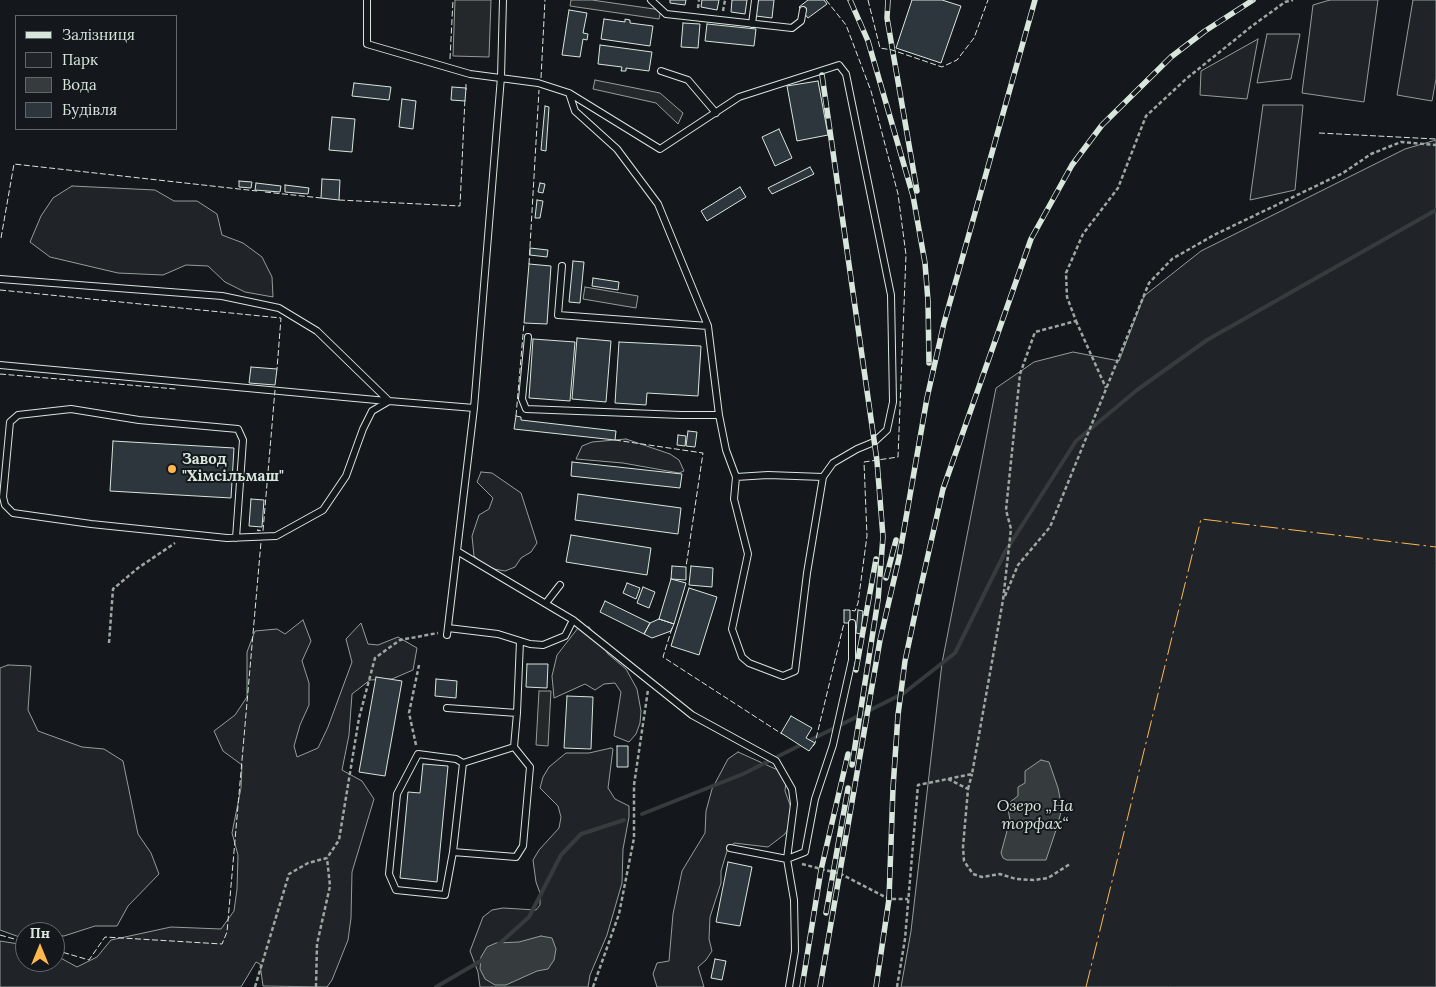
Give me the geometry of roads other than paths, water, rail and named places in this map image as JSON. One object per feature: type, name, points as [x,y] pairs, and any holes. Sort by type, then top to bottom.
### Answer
[{"type":"lane","points":[[367,0],[367,44],[470,74],[501,76],[538,83],[569,92],[660,149],[738,97],[796,77],[839,65],[846,74],[891,295],[893,402],[887,430],[874,442],[857,449],[833,463],[823,477],[807,573],[795,671],[783,676],[749,663],[742,657],[732,629],[748,554],[734,499],[736,478],[726,450],[719,415],[708,326],[658,204],[617,149],[575,111],[569,92]]},
{"type":"lane","points":[[503,0],[501,76],[474,408],[448,631],[498,634],[520,641],[543,645],[565,636],[573,620]]},
{"type":"lane","points":[[651,0],[666,14],[792,28],[801,21],[803,10]]},
{"type":"lane","points":[[752,24],[755,0]]},
{"type":"lane","points":[[661,70],[688,80],[716,113]]},
{"type":"lane","points":[[562,266],[558,315],[708,326]]},
{"type":"lane","points":[[0,279],[222,296],[279,308],[316,331],[389,401]]},
{"type":"lane","points":[[528,337],[522,399],[526,409],[719,415]]},
{"type":"lane","points":[[0,366],[474,408]]},
{"type":"lane","points":[[236,538],[243,440],[238,429],[139,420],[71,409],[18,415],[10,422],[3,497],[4,505],[10,511],[17,514],[91,524],[236,538],[276,536],[323,510],[346,476],[363,428],[372,410],[389,401]]},
{"type":"lane","points":[[736,478],[768,476],[823,477]]},
{"type":"lane","points":[[457,551],[573,620],[692,715],[776,761],[792,790],[794,804],[787,859],[794,900],[795,952],[790,987]]},
{"type":"lane","points":[[546,603],[560,585]]},
{"type":"lane","points":[[730,848],[787,859],[805,852],[815,800],[833,745],[852,660],[852,623]]},
{"type":"lane","points":[[454,852],[516,857],[523,846],[530,767],[514,747],[520,641]]},
{"type":"lane","points":[[446,708],[517,713]]},
{"type":"lane","points":[[463,763],[454,852],[445,895],[396,890],[389,874],[398,794],[418,754],[456,759],[463,763],[514,747]]},
{"type":"water","name":"Озеро „На торфах“","points":[[1041,760],[1049,762],[1058,788],[1062,808],[1046,860],[1007,860],[1003,858],[1001,853],[1010,820],[1008,809],[1010,802],[1018,796],[1018,787],[1025,783],[1025,771]]},
{"type":"water","points":[[541,936],[552,938],[556,949],[554,960],[548,969],[537,971],[506,985],[495,985],[485,979],[480,969],[481,957],[487,947],[496,943],[519,942]]},
{"type":"waterway","points":[[642,814],[743,774],[904,693],[955,653],[1005,552],[1076,441],[1137,390],[1207,340],[1436,210]]},
{"type":"waterway","points":[[498,945],[529,917],[561,855],[581,834],[624,820]]},
{"type":"waterway","points":[[436,987],[484,959]]},
{"type":"railway","points":[[850,0],[868,41],[913,196],[925,263],[929,363]]},
{"type":"railway","points":[[888,0],[887,18],[917,191]]},
{"type":"railway","points":[[820,987],[880,640],[899,558],[927,398],[944,323],[1035,0]]},
{"type":"railway","points":[[876,987],[889,899],[893,788],[898,715],[905,661],[943,489],[1031,239],[1072,165],[1102,125],[1171,57],[1205,31],[1253,0]]},
{"type":"railway","points":[[822,75],[877,461],[883,537],[878,600],[852,765]]},
{"type":"railway","points":[[886,578],[896,540]]},
{"type":"railway","points":[[856,670],[876,559]]},
{"type":"railway","points":[[802,987],[821,870],[848,754]]},
{"type":"railway","points":[[826,913],[848,788]]},
{"type":"place","name":"Завод \"Хімсільмаш\"","points":[[172,469]]}]
